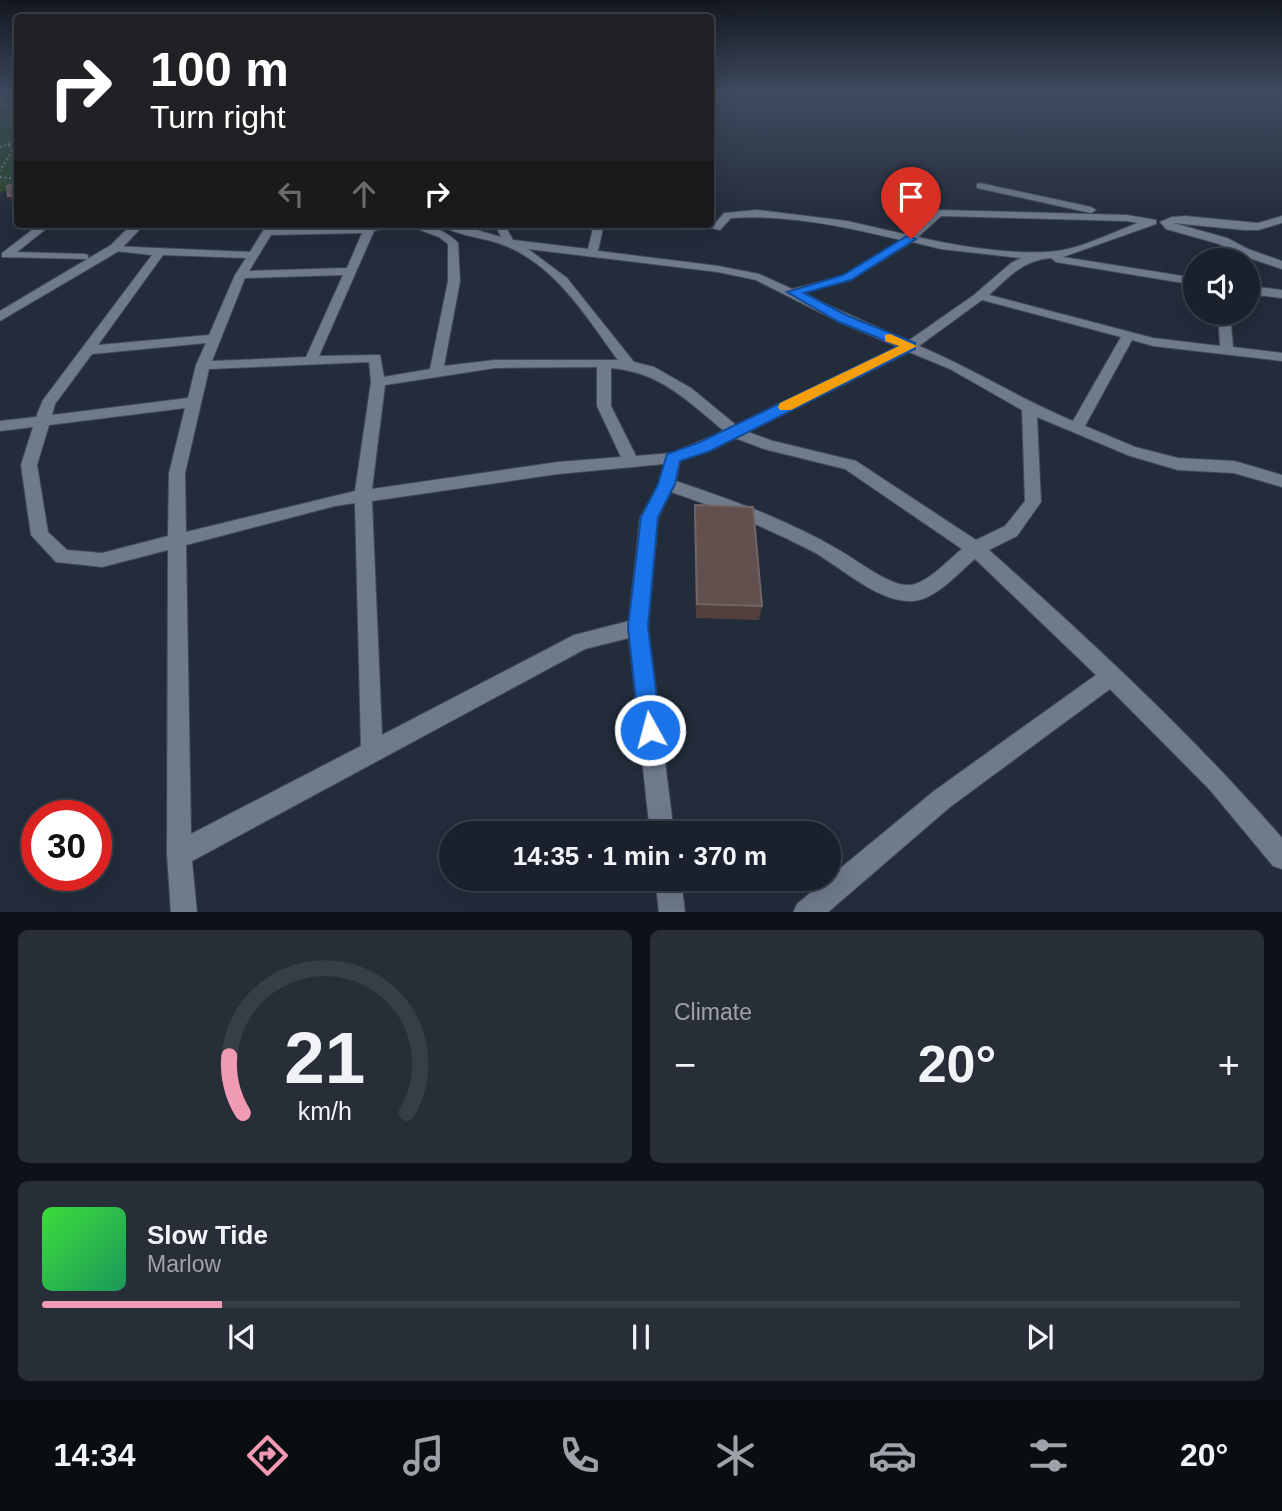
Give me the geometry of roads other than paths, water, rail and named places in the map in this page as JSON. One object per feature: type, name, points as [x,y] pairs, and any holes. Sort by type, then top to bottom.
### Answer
[{"type":"main road","points":[[1158,222],[1192,220],[1254,226],[1276,223],[1282,219]]},
{"type":"main road","points":[[1158,222],[1223,241],[1244,252],[1282,265]]},
{"type":"main road","points":[[0,303],[84,257],[119,228]]},
{"type":"main road","points":[[0,317],[115,248],[135,228]]},
{"type":"street","points":[[981,186],[1127,218],[1158,222]]},
{"type":"street","points":[[716,228],[728,215],[748,213],[847,224],[941,246],[1033,256],[1183,280]]},
{"type":"street","points":[[793,292],[847,278],[911,239],[938,213],[1127,218]]},
{"type":"street","points":[[160,252],[48,403],[29,465],[40,535],[62,557],[102,559],[335,500],[558,468],[673,458],[704,447],[910,346],[981,296],[1015,265],[1033,256],[1061,254],[1158,222]]},
{"type":"street","points":[[4,255],[41,228]]},
{"type":"street","points":[[184,912],[179,854],[177,473],[203,365],[241,275],[269,228],[370,228],[311,360]]},
{"type":"street","points":[[421,228],[443,235],[453,243],[454,281],[436,371]]},
{"type":"street","points":[[458,228],[509,243],[535,255],[564,279],[629,365]]},
{"type":"street","points":[[504,228],[509,243]]},
{"type":"street","points":[[592,254],[598,228]]},
{"type":"street","points":[[509,243],[759,276],[843,319],[955,366],[1029,408],[1130,450],[1178,464],[1234,467],[1282,481]]},
{"type":"street","points":[[115,248],[252,255]]},
{"type":"street","points":[[4,255],[84,257]]},
{"type":"street","points":[[241,275],[352,271]]},
{"type":"street","points":[[1260,291],[1282,294]]},
{"type":"street","points":[[981,296],[1153,342],[1282,357]]},
{"type":"street","points":[[1225,325],[1227,351]]},
{"type":"street","points":[[1077,426],[1098,384],[1128,336]]},
{"type":"street","points":[[88,350],[215,338]]},
{"type":"street","points":[[203,365],[375,358],[379,382],[363,496],[372,752]]},
{"type":"street","points":[[604,363],[604,406],[631,461]]},
{"type":"street","points":[[379,382],[436,371],[495,365],[629,365],[649,370],[686,391],[734,432],[780,449],[850,465],[975,548],[1112,676],[1218,782],[1282,858]]},
{"type":"street","points":[[0,426],[194,402]]},
{"type":"street","points":[[667,484],[734,507],[818,546],[895,593],[916,593],[975,548],[1011,531],[1033,502],[1029,408]]},
{"type":"street","points":[[661,821],[638,627],[649,517],[667,484],[673,458]]},
{"type":"street","points":[[179,854],[581,641],[638,627]]},
{"type":"street","points":[[806,912],[942,799],[1112,676]]},
{"type":"street","points":[[670,891],[672,912]]}]
